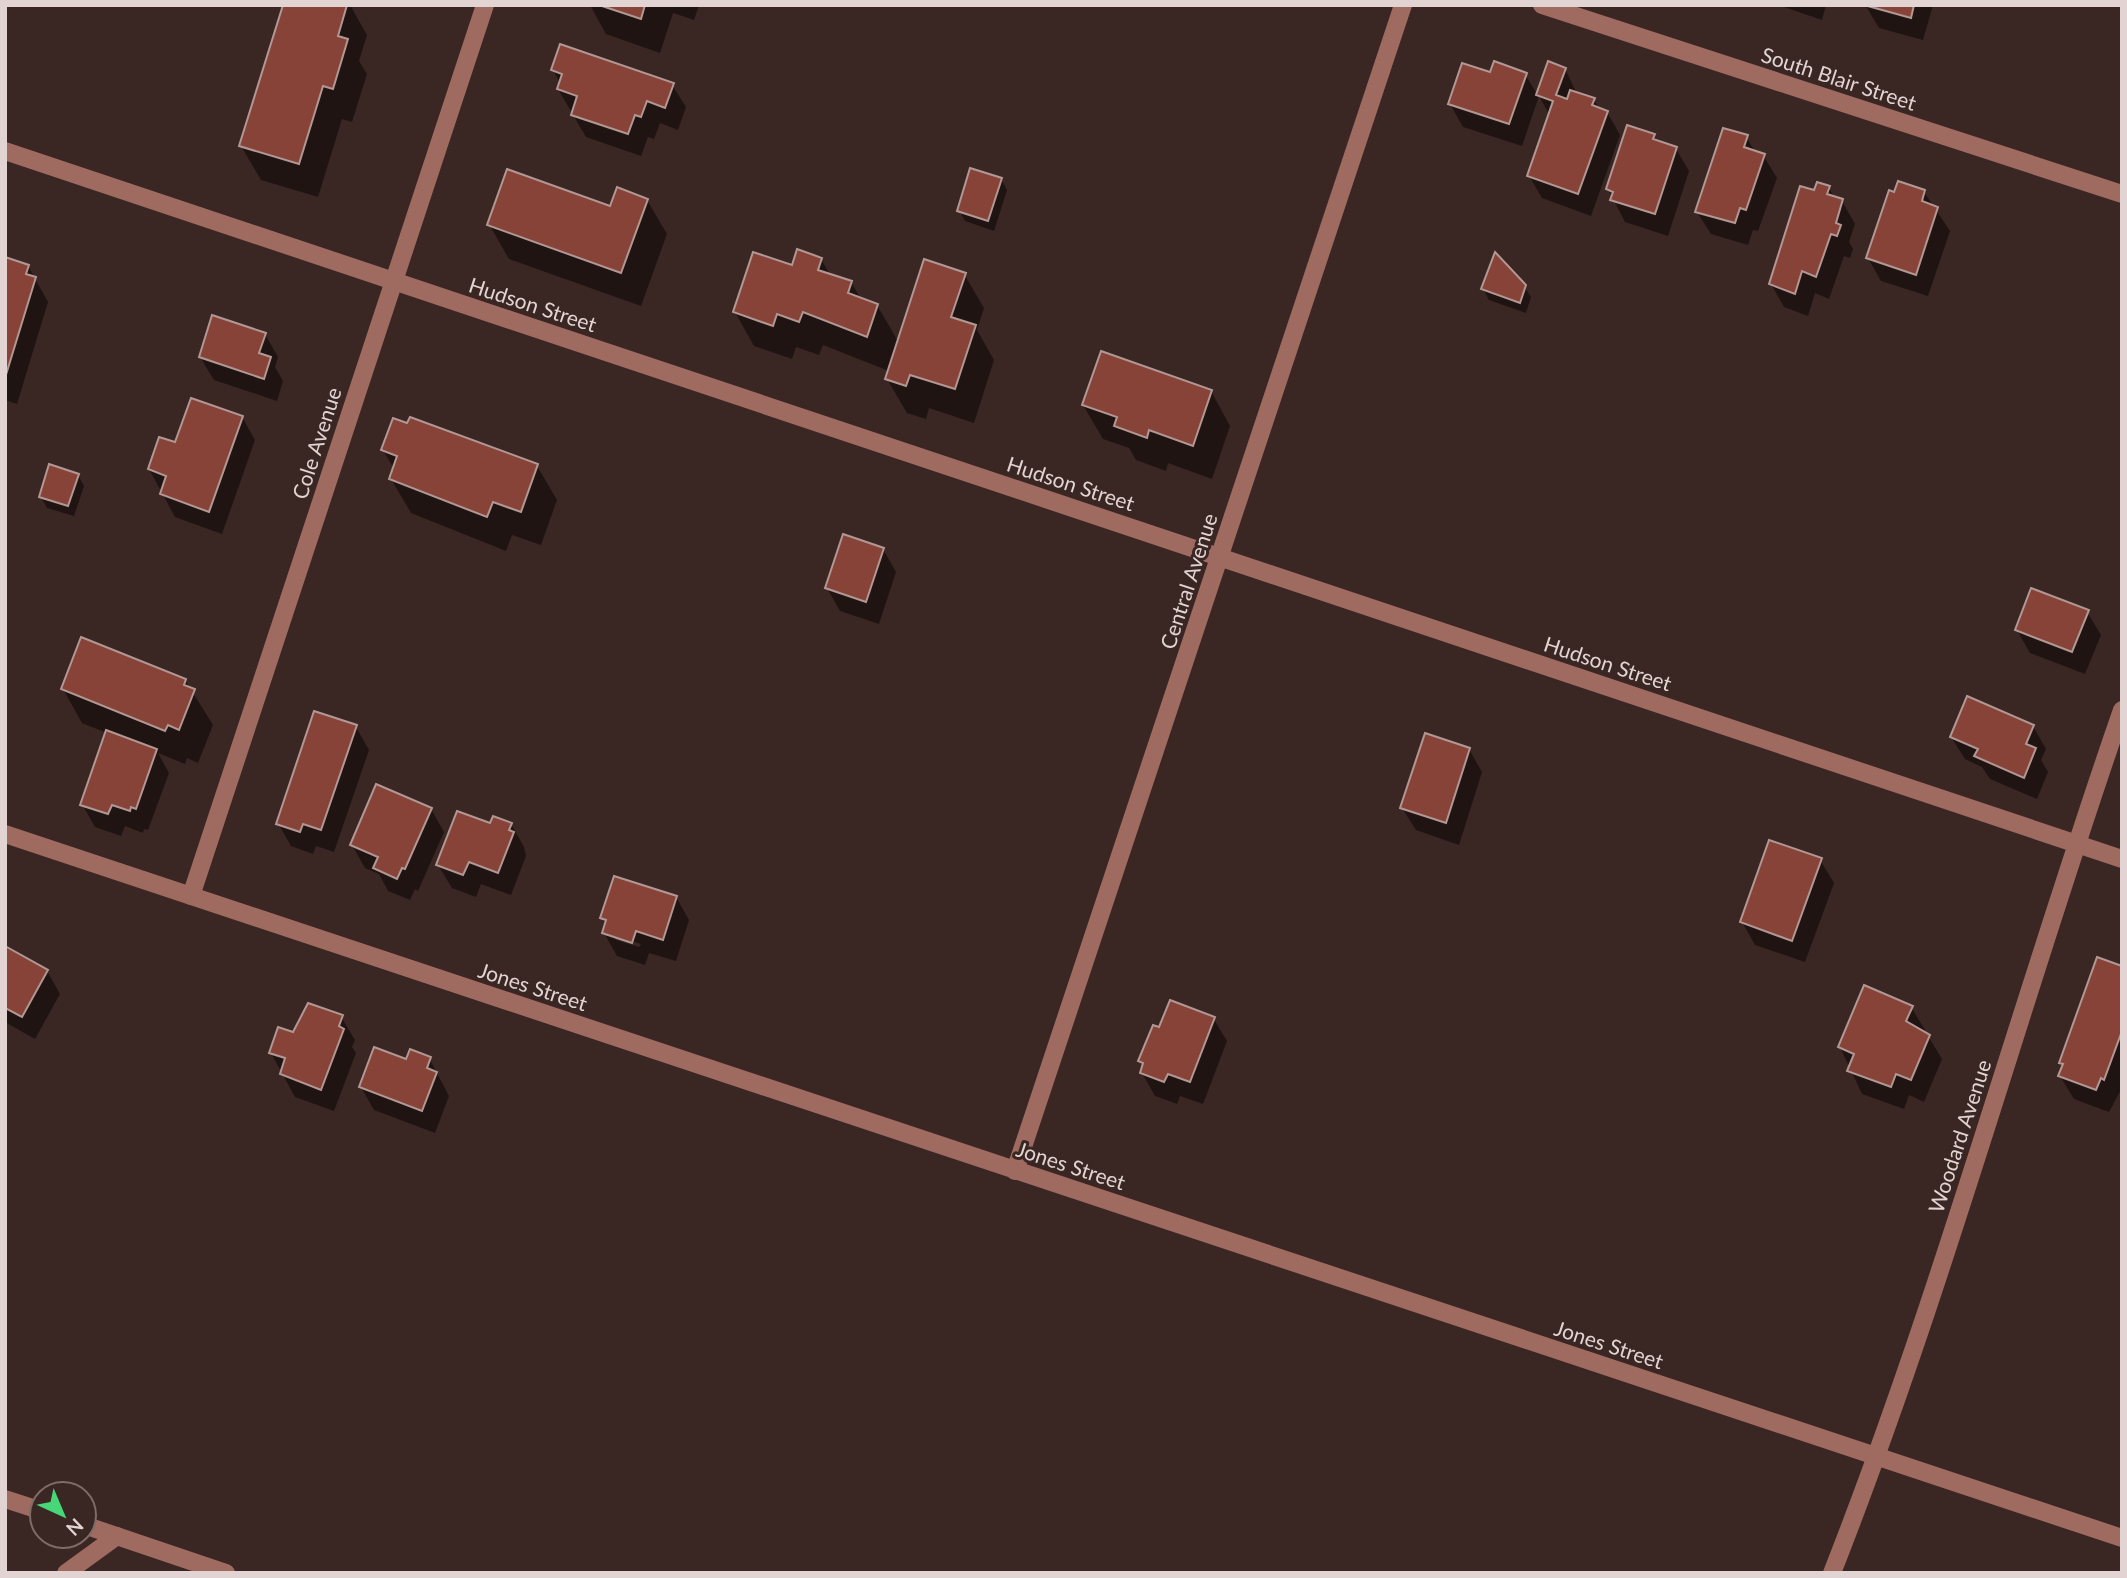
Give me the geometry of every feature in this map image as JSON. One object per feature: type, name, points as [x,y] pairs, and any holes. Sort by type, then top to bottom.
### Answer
[{"type":"street","name":"Cole Avenue","points":[[191,896],[485,5]]},
{"type":"street","name":"Central Avenue","points":[[1016,1171],[1403,5]]},
{"type":"street","name":"South Blair Street","points":[[1542,5],[2122,194]]},
{"type":"street","name":"Hudson Street","points":[[5,151],[2122,859]]},
{"type":"street","name":"Woodard Avenue","points":[[1832,1573],[1878,1457],[2075,843],[2122,710]]},
{"type":"street","name":"Jones Street","points":[[5,834],[2122,1538]]},
{"type":"street","points":[[5,1499],[28,1506]]},
{"type":"street","points":[[98,1530],[226,1573]]},
{"type":"street","points":[[66,1573],[117,1536]]},
{"type":"building","points":[[283,5],[347,5],[338,36],[348,39],[333,89],[323,86],[299,164],[239,146]]},
{"type":"building","points":[[599,5],[645,5],[641,19]]},
{"type":"building","points":[[1864,5],[1914,5],[1911,18]]},
{"type":"building","points":[[560,44],[674,83],[665,108],[647,101],[641,117],[635,115],[628,134],[571,115],[577,96],[557,89],[562,74],[551,70]]},
{"type":"building","points":[[1494,61],[1527,73],[1509,124],[1448,104],[1462,63],[1490,72]]},
{"type":"building","points":[[1548,61],[1566,68],[1556,95],[1567,99],[1570,90],[1595,98],[1592,105],[1608,111],[1578,194],[1527,176],[1553,101],[1536,95]]},
{"type":"building","points":[[1627,125],[1655,134],[1653,139],[1677,147],[1655,214],[1610,200],[1613,192],[1606,189]]},
{"type":"building","points":[[1723,128],[1748,135],[1744,147],[1765,154],[1746,210],[1740,208],[1735,223],[1695,212]]},
{"type":"building","points":[[970,168],[1002,178],[988,221],[957,211]]},
{"type":"building","points":[[507,169],[610,206],[617,187],[648,199],[621,273],[487,225]]},
{"type":"building","points":[[1898,181],[1925,190],[1922,201],[1938,207],[1916,275],[1866,258],[1889,190],[1894,192]]},
{"type":"building","points":[[1817,182],[1830,186],[1827,194],[1843,199],[1836,223],[1841,225],[1837,236],[1831,234],[1816,277],[1802,271],[1795,294],[1769,284],[1800,186],[1814,190]]},
{"type":"building","points":[[797,249],[822,258],[818,270],[852,281],[848,293],[878,304],[867,337],[803,312],[799,322],[777,314],[773,326],[733,312],[753,252],[792,265]]},
{"type":"building","points":[[1495,252],[1526,285],[1520,303],[1481,289]]},
{"type":"building","points":[[5,257],[29,265],[26,274],[36,277],[5,378]]},
{"type":"building","points":[[924,259],[966,273],[951,317],[976,325],[955,389],[910,375],[906,386],[885,379]]},
{"type":"building","points":[[212,315],[266,333],[259,353],[271,357],[264,379],[199,357]]},
{"type":"building","points":[[1101,351],[1212,390],[1193,446],[1149,430],[1147,438],[1114,426],[1117,417],[1082,405]]},
{"type":"building","points":[[191,398],[243,416],[209,512],[160,494],[166,476],[148,469],[159,437],[175,442]]},
{"type":"building","points":[[410,417],[538,464],[521,512],[493,502],[487,517],[389,479],[397,456],[381,450],[393,418],[407,423]]},
{"type":"building","points":[[49,464],[79,474],[68,506],[39,497]]},
{"type":"building","points":[[843,534],[884,548],[866,602],[825,588]]},
{"type":"building","points":[[2031,588],[2089,610],[2072,652],[2015,630]]},
{"type":"building","points":[[81,637],[186,679],[184,685],[195,689],[179,730],[168,725],[165,731],[61,689]]},
{"type":"building","points":[[1967,696],[2034,725],[2026,744],[2036,748],[2024,778],[1974,756],[1978,749],[1950,737]]},
{"type":"building","points":[[314,711],[357,725],[321,830],[303,824],[300,832],[276,824]]},
{"type":"building","points":[[106,730],[157,749],[136,809],[131,807],[130,811],[112,805],[108,814],[80,805]]},
{"type":"building","points":[[1425,733],[1470,748],[1446,823],[1400,808]]},
{"type":"building","points":[[376,784],[432,808],[405,869],[402,868],[397,879],[373,868],[378,857],[350,845]]},
{"type":"building","points":[[457,811],[490,823],[493,816],[512,823],[509,830],[514,832],[498,873],[469,862],[463,875],[436,865]]},
{"type":"building","points":[[1769,840],[1822,858],[1792,941],[1740,922]]},
{"type":"building","points":[[614,876],[677,896],[663,940],[636,931],[632,943],[602,933],[606,920],[600,918]]},
{"type":"building","points":[[5,946],[48,970],[22,1017],[5,1008]]},
{"type":"building","points":[[2097,957],[2122,966],[2122,1031],[2104,1080],[2101,1078],[2096,1090],[2058,1076],[2063,1064],[2059,1063]]},
{"type":"building","points":[[1864,985],[1913,1006],[1906,1021],[1930,1035],[1911,1080],[1896,1074],[1891,1087],[1847,1071],[1854,1054],[1838,1047]]},
{"type":"building","points":[[1170,1000],[1215,1017],[1190,1082],[1168,1074],[1164,1082],[1140,1073],[1143,1063],[1138,1061],[1153,1025],[1159,1027]]},
{"type":"building","points":[[308,1003],[343,1015],[339,1026],[344,1029],[321,1090],[280,1074],[285,1058],[269,1053],[278,1027],[293,1032]]},
{"type":"building","points":[[374,1047],[406,1059],[410,1049],[431,1057],[427,1068],[437,1072],[422,1111],[359,1087]]}]
